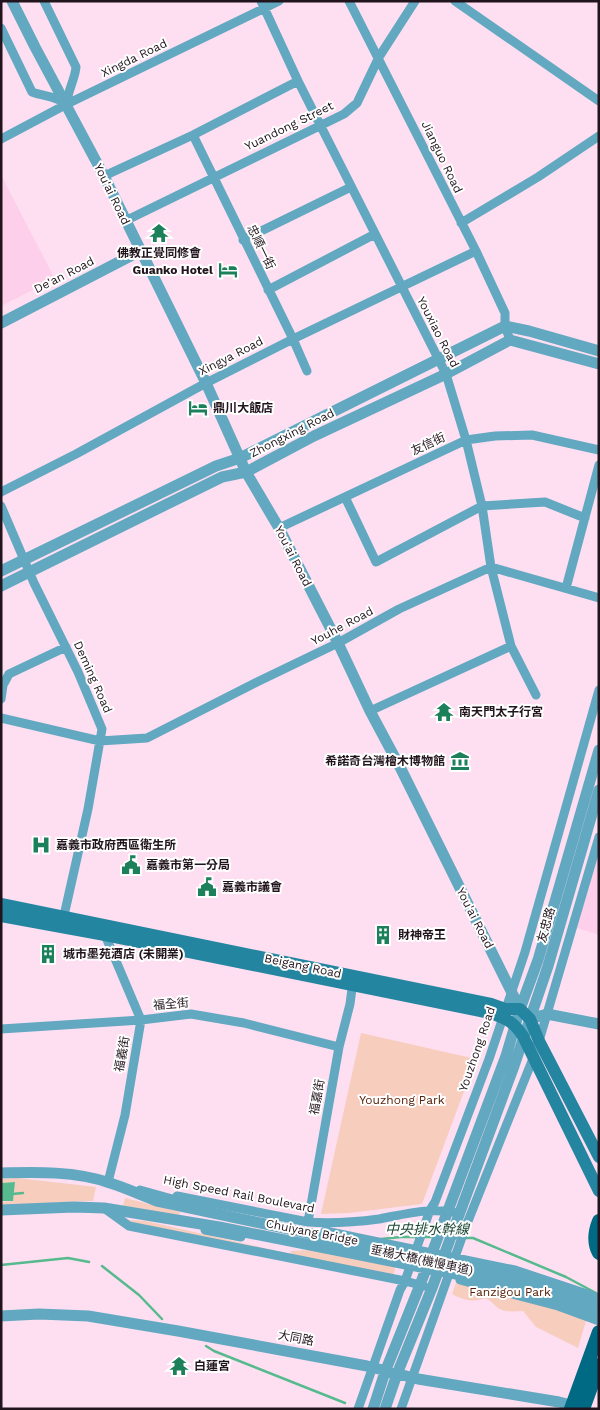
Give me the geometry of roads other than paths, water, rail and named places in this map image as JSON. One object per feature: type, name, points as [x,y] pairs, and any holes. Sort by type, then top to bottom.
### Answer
[{"type":"main road","name":"Beigang Road","points":[[1,904],[105,935],[353,981]]},
{"type":"main road","name":"Beigang Road","points":[[1,916],[63,922],[353,981],[490,1013],[504,1013],[520,1008]]},
{"type":"main road","points":[[520,1008],[530,1020],[599,1157]]},
{"type":"main road","name":"Beigang Road","points":[[504,1013],[523,1036]]},
{"type":"main road","points":[[523,1036],[599,1191]]},
{"type":"main road","points":[[599,1221],[595,1234],[596,1248],[599,1253]]},
{"type":"main road","points":[[577,1408],[599,1332]]},
{"type":"main road","points":[[577,1408],[599,1365]]},
{"type":"street","name":"You'ai Road","points":[[12,1],[34,47],[104,176],[206,383],[246,472],[279,528],[520,1008]]},
{"type":"street","points":[[44,1],[76,67],[75,78],[67,96],[66,104]]},
{"type":"street","name":"Xingda Road","points":[[1,139],[262,5],[279,1]]},
{"type":"street","name":"Jianguo Road","points":[[349,1],[476,251],[505,313],[505,326],[510,340]]},
{"type":"street","name":"Yuandong Street","points":[[125,222],[344,114],[357,103],[379,57],[415,1]]},
{"type":"street","points":[[455,1],[599,101]]},
{"type":"street","name":"Youxiao Road","points":[[262,5],[320,126],[446,374],[466,440],[482,506],[491,566],[511,646],[536,695]]},
{"type":"street","points":[[1,28],[32,92],[60,99],[66,104]]},
{"type":"street","points":[[104,176],[192,135],[298,81]]},
{"type":"street","name":"忠順一街","points":[[192,135],[307,371]]},
{"type":"street","points":[[461,223],[538,177],[599,136]]},
{"type":"street","points":[[243,240],[351,187]]},
{"type":"street","points":[[268,290],[375,234]]},
{"type":"street","name":"De'an Road","points":[[1,323],[140,251]]},
{"type":"street","name":"Xingya Road","points":[[1,492],[76,454],[206,383],[476,251]]},
{"type":"street","points":[[505,326],[599,351]]},
{"type":"street","name":"Zhongxing Road","points":[[1,571],[216,466],[240,458],[505,326]]},
{"type":"street","points":[[510,340],[599,364]]},
{"type":"street","name":"Zhongxing Road","points":[[1,586],[222,477],[246,472],[314,436],[446,374],[510,340]]},
{"type":"street","name":"友信街","points":[[279,528],[466,440],[495,436],[532,435],[599,450]]},
{"type":"street","points":[[566,588],[599,464]]},
{"type":"street","points":[[344,497],[376,562],[482,506],[545,502],[585,518]]},
{"type":"street","name":"Deming Road","points":[[1,506],[24,561],[78,672],[102,729],[88,809],[63,922]]},
{"type":"street","points":[[491,566],[599,598]]},
{"type":"street","name":"Youhe Road","points":[[1,718],[100,741],[147,738],[257,682],[338,644],[399,609],[491,566]]},
{"type":"street","points":[[370,711],[511,646]]},
{"type":"street","points":[[1,699],[3,685],[10,674],[66,647]]},
{"type":"street","name":"Youzhong Road","points":[[373,1409],[380,1370],[400,1290],[490,1059],[525,952],[599,690]]},
{"type":"street","name":"友忠路","points":[[446,1211],[506,1056],[520,1008],[538,960],[599,750]]},
{"type":"street","name":"友忠路","points":[[460,1213],[514,1066],[548,966],[599,790]]},
{"type":"street","points":[[386,1409],[397,1374],[447,1247],[472,1213],[534,1057],[598,839]]},
{"type":"street","points":[[105,935],[141,1020]]},
{"type":"street","name":"福嘉街","points":[[308,1222],[339,1047],[353,981]]},
{"type":"street","name":"福全街","points":[[1,1029],[141,1020],[191,1014],[244,1023],[339,1047]]},
{"type":"street","points":[[530,1020],[547,1014],[599,1024]]},
{"type":"street","name":"福義街","points":[[108,1182],[125,1115],[141,1020]]},
{"type":"street","name":"High Speed Rail Boulevard","points":[[1,1173],[30,1172],[72,1176],[308,1222],[329,1224],[377,1219],[430,1210],[472,1213]]},
{"type":"street","name":"Chuiyang Bridge","points":[[108,1182],[156,1197],[532,1281],[599,1305]]},
{"type":"street","name":"垂楊大橋(機慢車道)","points":[[156,1197],[515,1270],[599,1298]]},
{"type":"street","points":[[1,1210],[74,1207],[104,1208],[129,1226],[405,1281],[444,1292]]},
{"type":"street","name":"Chuiyang Bridge","points":[[104,1208],[149,1218],[219,1227],[501,1283],[554,1298],[599,1315]]},
{"type":"street","name":"Youzhong Road","points":[[358,1409],[380,1370],[420,1285],[446,1211]]},
{"type":"street","points":[[401,1409],[461,1242],[460,1213]]},
{"type":"street","name":"垂楊大橋(機慢車道)","points":[[149,1218],[488,1286],[558,1306],[599,1321]]},
{"type":"street","name":"大同路","points":[[1,1316],[39,1314],[88,1316],[264,1346],[412,1378],[577,1408]]},
{"type":"waterway","name":"中央排水幹線","points":[[12,1194],[23,1193]]},
{"type":"waterway","name":"中央排水幹線","points":[[381,1239],[418,1237]]},
{"type":"waterway","name":"中央排水幹線","points":[[423,1237],[435,1237]]},
{"type":"waterway","name":"中央排水幹線","points":[[453,1238],[473,1238],[566,1277],[596,1293]]},
{"type":"waterway","points":[[1,1265],[68,1258],[89,1262]]},
{"type":"waterway","points":[[102,1266],[139,1295],[162,1319]]},
{"type":"waterway","points":[[206,1346],[214,1351],[345,1403]]},
{"type":"place","name":"佛教正覺同修會","points":[[159,233]]},
{"type":"place","name":"Guanko Hotel","points":[[228,270]]},
{"type":"place","name":"鼎川大飯店","points":[[198,408]]},
{"type":"place","name":"南天門太子行宮","points":[[444,712]]},
{"type":"place","name":"希諾奇台灣檜木博物館","points":[[460,761]]},
{"type":"place","name":"嘉義市政府西區衛生所","points":[[41,845]]},
{"type":"place","name":"嘉義市第一分局","points":[[131,865]]},
{"type":"place","name":"嘉義市議會","points":[[207,887]]},
{"type":"place","name":"財神帝王","points":[[383,935]]},
{"type":"place","name":"城市墨苑酒店 (未開業)","points":[[48,954]]},
{"type":"place","name":"白蓮宮","points":[[179,1366]]},
{"type":"park label","name":"Youzhong Park","points":[[402,1100]]},
{"type":"park label","name":"Fanzigou Park","points":[[510,1292]]}]
